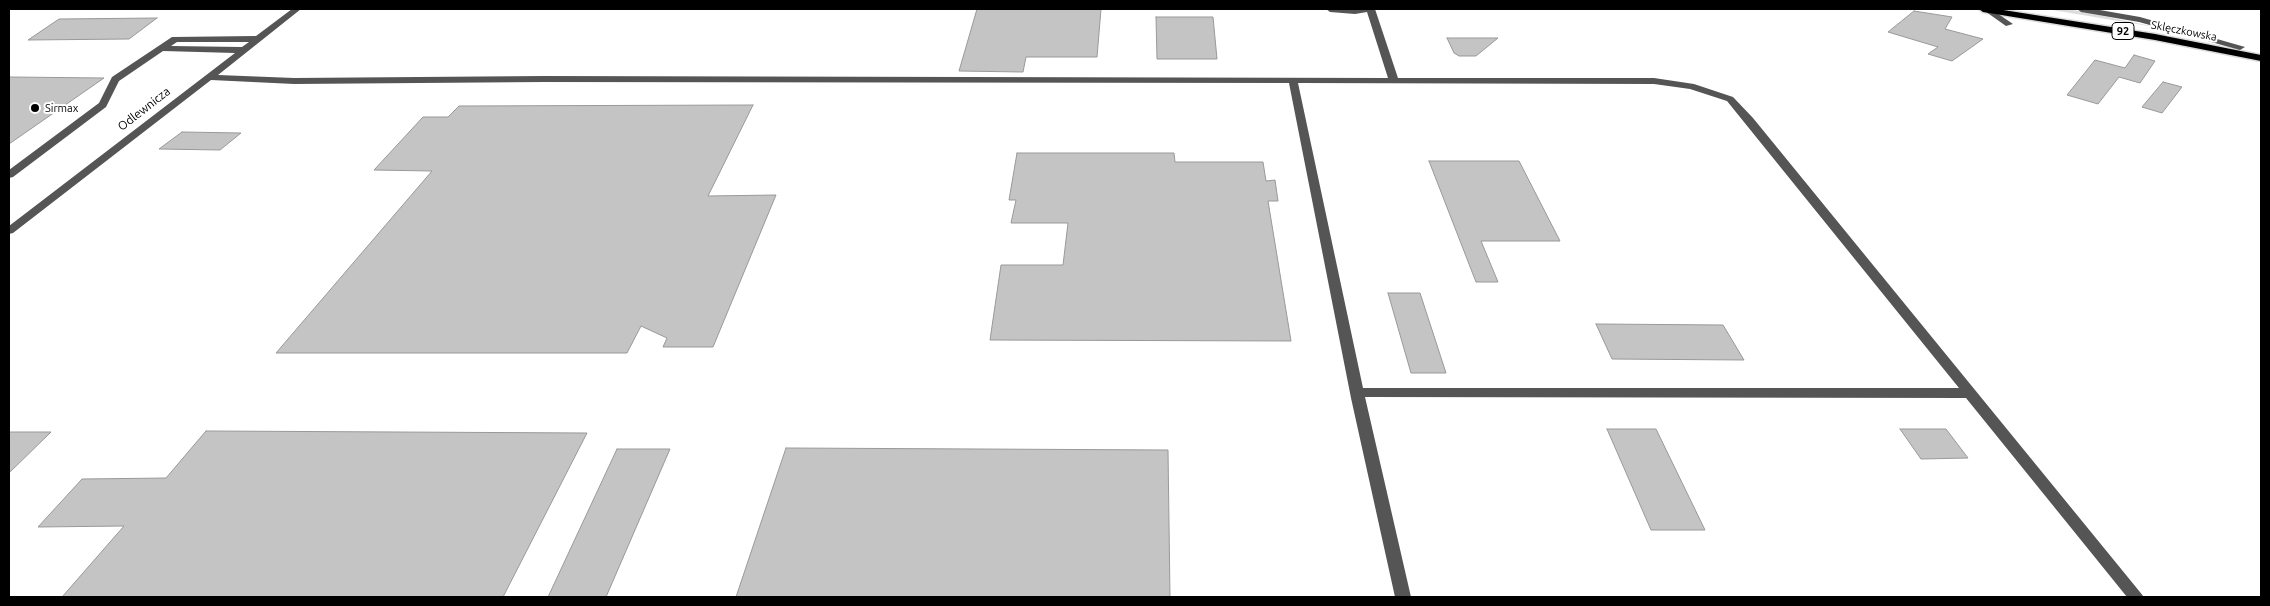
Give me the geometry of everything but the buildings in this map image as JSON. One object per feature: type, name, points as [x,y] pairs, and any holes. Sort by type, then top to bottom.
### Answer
[{"type":"main road","name":"Sklęczkowska","points":[[1985,9],[2145,35],[2261,58]]},
{"type":"main road","name":"Sklęczkowska","points":[[2023,9],[2261,51]]},
{"type":"street","name":"Odlewnicza","points":[[9,231],[297,9]]},
{"type":"street","points":[[1330,9],[1370,9],[1394,80]]},
{"type":"street","points":[[1985,9],[2009,24]]},
{"type":"street","points":[[2081,9],[2140,20],[2240,47]]},
{"type":"street","points":[[9,175],[103,105],[115,79],[175,39],[256,39]]},
{"type":"street","points":[[161,48],[243,50]]},
{"type":"street","points":[[207,77],[294,81],[1669,81],[1730,98],[1826,213],[1969,393],[2021,452],[2136,597]]},
{"type":"street","points":[[1293,80],[1357,392],[1403,597]]},
{"type":"street","points":[[1357,392],[1969,393]]},
{"type":"shaded area","points":[[2046,9],[2069,9],[2151,26],[2149,26]]},
{"type":"place","name":"Sirmax","points":[[35,108]]}]
